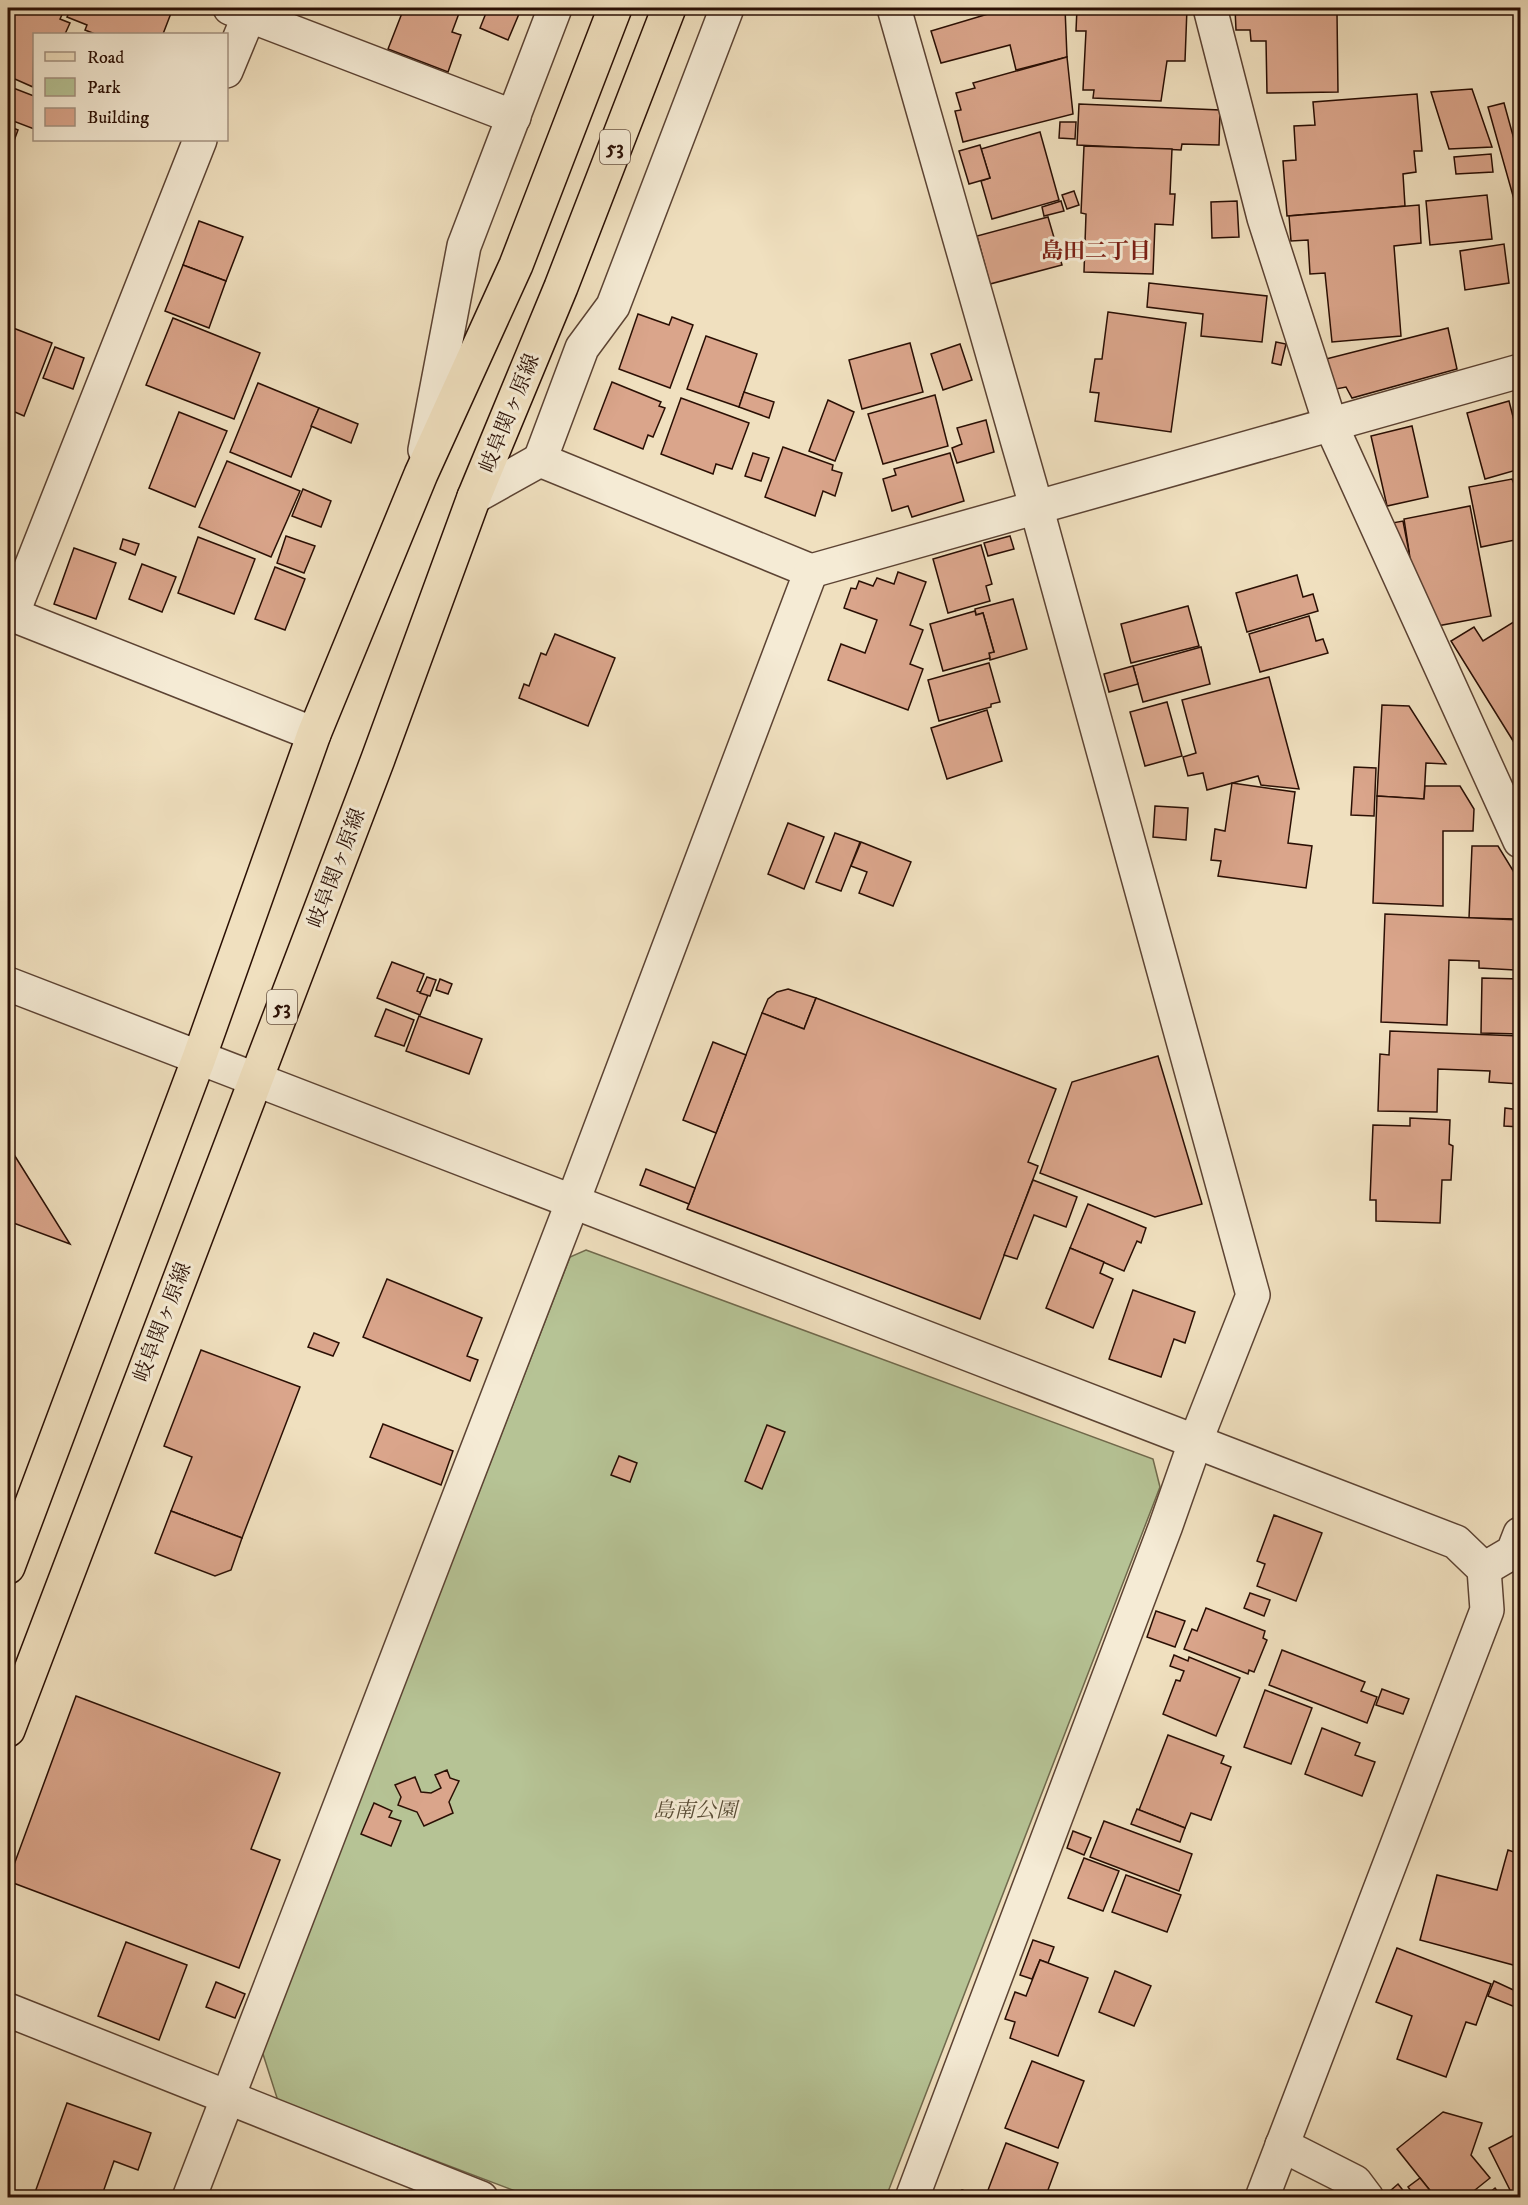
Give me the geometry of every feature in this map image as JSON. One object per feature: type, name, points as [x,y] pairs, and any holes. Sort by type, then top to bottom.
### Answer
[{"type":"main road","name":"53","points":[[8,1567],[199,1058],[314,734],[421,474],[516,265],[615,8]]},
{"type":"main road","name":"岐阜関ヶ原線","points":[[8,1730],[378,759],[474,497],[561,287],[669,8]]},
{"type":"street","points":[[421,474],[464,246],[555,8]]},
{"type":"street","points":[[474,497],[540,460],[582,348],[613,306],[727,8]]},
{"type":"street","points":[[894,8],[1036,506],[1253,1295],[1196,1440],[912,2198]]},
{"type":"street","points":[[1210,8],[1263,218],[1330,423],[1521,841]]},
{"type":"street","points":[[228,64],[244,10],[514,117]]},
{"type":"street","points":[[200,141],[10,614],[314,734]]},
{"type":"street","points":[[540,460],[811,571],[1521,371]]},
{"type":"street","points":[[189,2198],[573,1201],[811,571]]},
{"type":"street","points":[[8,984],[199,1058],[255,1077],[1456,1542],[1484,1569],[1521,1572]]},
{"type":"street","points":[[1484,1569],[1514,1552],[1521,1534]]},
{"type":"street","points":[[1262,2198],[1487,1610],[1484,1569]]},
{"type":"street","points":[[8,2010],[481,2198]]},
{"type":"street","points":[[1282,2145],[1355,2182],[1367,2198]]},
{"type":"green space","name":"島南公園","points":[[586,1250],[1153,1459],[1160,1487],[886,2197],[531,2197],[278,2101],[262,2051],[570,1257]]},
{"type":"building","points":[[8,8],[65,8],[60,19],[70,23],[65,33],[33,33],[33,87],[8,76]]},
{"type":"building","points":[[71,8],[173,8],[163,33],[92,33],[85,30],[87,25],[67,17]]},
{"type":"building","points":[[404,8],[461,8],[452,32],[461,35],[448,72],[388,49]]},
{"type":"building","points":[[488,8],[504,8],[519,14],[508,40],[480,28]]},
{"type":"building","points":[[1008,8],[1065,8],[1067,57],[1016,70],[1010,45],[941,63],[931,31]]},
{"type":"building","points":[[1077,8],[1187,8],[1185,61],[1167,61],[1161,101],[1093,98],[1094,90],[1083,90],[1086,31],[1076,31]]},
{"type":"building","points":[[1235,8],[1353,8],[1354,13],[1337,13],[1338,92],[1267,93],[1266,41],[1251,41],[1250,30],[1236,30]]},
{"type":"building","points":[[1353,8],[1400,8],[1400,9],[1353,10]]},
{"type":"building","points":[[1067,57],[1073,114],[963,142],[955,111],[961,110],[956,93],[975,88],[973,83]]},
{"type":"building","points":[[8,86],[33,96],[33,129],[8,119]]},
{"type":"building","points":[[1472,89],[1492,147],[1449,149],[1431,92]]},
{"type":"building","points":[[1417,94],[1422,151],[1414,151],[1416,172],[1403,174],[1405,206],[1287,216],[1283,161],[1296,160],[1294,126],[1315,125],[1313,102]]},
{"type":"building","points":[[1504,103],[1515,143],[1520,142],[1520,202],[1515,203],[1488,107]]},
{"type":"building","points":[[1079,104],[1220,110],[1219,145],[1182,144],[1181,150],[1077,145]]},
{"type":"building","points":[[1060,122],[1076,122],[1075,139],[1059,138]]},
{"type":"building","points":[[8,126],[18,130],[8,157]]},
{"type":"building","points":[[1040,132],[1059,200],[992,219],[981,181],[990,178],[981,149]]},
{"type":"building","points":[[980,145],[990,178],[969,184],[959,151]]},
{"type":"building","points":[[1084,146],[1172,149],[1170,194],[1175,194],[1173,225],[1155,224],[1153,274],[1084,272],[1086,214],[1081,213]]},
{"type":"building","points":[[1491,154],[1493,172],[1456,174],[1454,157]]},
{"type":"building","points":[[1074,191],[1079,205],[1067,209],[1062,195]]},
{"type":"building","points":[[1487,195],[1492,239],[1430,245],[1426,201]]},
{"type":"building","points":[[1061,201],[1064,211],[1044,216],[1042,207]]},
{"type":"building","points":[[1237,201],[1239,237],[1212,238],[1211,202]]},
{"type":"building","points":[[1419,205],[1421,243],[1394,246],[1401,336],[1332,342],[1325,273],[1310,274],[1308,240],[1291,241],[1289,216]]},
{"type":"building","points":[[1048,217],[1062,265],[990,284],[977,236]]},
{"type":"building","points":[[199,221],[243,237],[226,281],[183,265]]},
{"type":"building","points":[[1504,244],[1509,283],[1465,290],[1460,251]]},
{"type":"building","points":[[183,265],[226,281],[209,328],[165,311]]},
{"type":"building","points":[[8,280],[14,283],[8,301]]},
{"type":"building","points":[[1149,283],[1267,296],[1262,342],[1201,336],[1203,314],[1147,307]]},
{"type":"building","points":[[1108,312],[1186,323],[1171,432],[1095,421],[1099,393],[1090,392],[1095,359],[1102,359]]},
{"type":"building","points":[[638,314],[669,325],[672,317],[693,325],[670,388],[619,369]]},
{"type":"building","points":[[173,318],[260,353],[234,419],[146,385]]},
{"type":"building","points":[[8,326],[52,343],[24,416],[8,409]]},
{"type":"building","points":[[1448,328],[1457,369],[1352,398],[1346,387],[1336,389],[1326,359]]},
{"type":"building","points":[[706,336],[757,354],[739,407],[687,389]]},
{"type":"building","points":[[1276,342],[1286,344],[1281,365],[1272,363]]},
{"type":"building","points":[[910,343],[923,392],[862,409],[849,360]]},
{"type":"building","points":[[960,344],[972,380],[943,390],[931,354]]},
{"type":"building","points":[[55,347],[84,358],[73,389],[43,378]]},
{"type":"building","points":[[612,382],[661,402],[659,406],[665,408],[653,437],[648,435],[643,449],[594,429]]},
{"type":"building","points":[[258,383],[319,408],[291,477],[230,452]]},
{"type":"building","points":[[744,392],[774,402],[769,418],[739,407]]},
{"type":"building","points":[[935,395],[948,446],[883,464],[868,414]]},
{"type":"building","points":[[681,398],[749,423],[732,469],[716,464],[713,474],[661,454]]},
{"type":"building","points":[[828,400],[854,412],[835,461],[809,451]]},
{"type":"building","points":[[1509,401],[1520,444],[1520,469],[1485,479],[1467,413]]},
{"type":"building","points":[[319,408],[358,424],[351,443],[311,426]]},
{"type":"building","points":[[179,412],[227,431],[195,507],[149,488]]},
{"type":"building","points":[[986,420],[994,452],[957,463],[952,448],[962,444],[957,428]]},
{"type":"building","points":[[1412,426],[1428,497],[1387,506],[1371,436]]},
{"type":"building","points":[[783,447],[833,465],[832,470],[842,473],[835,496],[823,491],[815,516],[765,497]]},
{"type":"building","points":[[753,453],[769,458],[761,481],[745,476]]},
{"type":"building","points":[[950,453],[964,501],[912,517],[908,506],[892,511],[883,479],[896,475],[894,469]]},
{"type":"building","points":[[227,461],[300,491],[271,557],[199,527]]},
{"type":"building","points":[[1512,479],[1514,484],[1520,483],[1520,539],[1481,547],[1469,487]]},
{"type":"building","points":[[303,489],[331,501],[321,527],[292,516]]},
{"type":"building","points":[[1470,506],[1491,616],[1421,629],[1404,519]]},
{"type":"building","points":[[1403,521],[1409,552],[1398,554],[1392,523]]},
{"type":"building","points":[[286,536],[315,546],[304,573],[277,563]]},
{"type":"building","points":[[1010,536],[1014,549],[988,556],[984,543]]},
{"type":"building","points":[[198,537],[255,559],[234,614],[178,593]]},
{"type":"building","points":[[123,539],[139,544],[135,555],[120,549]]},
{"type":"building","points":[[981,545],[992,584],[986,586],[990,601],[948,613],[933,559]]},
{"type":"building","points":[[74,548],[116,563],[96,619],[54,604]]},
{"type":"building","points":[[142,564],[176,577],[162,612],[129,599]]},
{"type":"building","points":[[275,567],[305,579],[285,630],[255,619]]},
{"type":"building","points":[[898,572],[926,582],[910,625],[923,630],[910,664],[923,669],[908,710],[828,680],[841,644],[865,653],[877,620],[844,608],[851,588],[856,589],[859,581],[873,586],[877,578],[894,584]]},
{"type":"building","points":[[1297,575],[1303,597],[1313,594],[1318,611],[1247,632],[1236,593]]},
{"type":"building","points":[[1520,581],[1520,607],[1515,582]]},
{"type":"building","points":[[1013,599],[1027,649],[990,660],[989,653],[994,652],[983,613],[976,615],[975,609]]},
{"type":"building","points":[[1188,606],[1199,646],[1131,663],[1121,624]]},
{"type":"building","points":[[975,611],[976,615],[983,613],[994,652],[989,653],[990,658],[943,671],[930,624]]},
{"type":"building","points":[[1309,616],[1316,641],[1323,639],[1328,653],[1260,672],[1249,634]]},
{"type":"building","points":[[1520,618],[1520,752],[1451,641],[1474,627],[1483,641]]},
{"type":"building","points":[[555,634],[615,658],[588,726],[519,698],[524,684],[529,686],[541,653],[546,655]]},
{"type":"building","points":[[1201,647],[1210,684],[1143,702],[1133,666]]},
{"type":"building","points":[[989,663],[1000,702],[991,704],[991,707],[939,721],[928,680]]},
{"type":"building","points":[[1133,666],[1138,684],[1109,692],[1104,674]]},
{"type":"building","points":[[1269,677],[1299,789],[1261,785],[1258,776],[1207,790],[1203,773],[1188,776],[1183,757],[1196,753],[1182,700]]},
{"type":"building","points":[[1167,702],[1182,756],[1145,766],[1130,712]]},
{"type":"building","points":[[1382,705],[1409,706],[1446,764],[1426,763],[1424,799],[1377,796]]},
{"type":"building","points":[[987,710],[1002,761],[947,779],[931,728]]},
{"type":"building","points":[[1354,767],[1376,768],[1374,816],[1351,815]]},
{"type":"building","points":[[1232,783],[1295,792],[1288,843],[1312,846],[1306,888],[1218,876],[1221,861],[1211,860],[1215,829],[1225,831]]},
{"type":"building","points":[[1425,786],[1460,786],[1474,809],[1473,831],[1443,831],[1443,906],[1373,903],[1377,796],[1424,799]]},
{"type":"building","points":[[1155,806],[1188,808],[1186,840],[1153,837]]},
{"type":"building","points":[[788,823],[824,837],[804,889],[768,874]]},
{"type":"building","points":[[835,833],[860,842],[841,891],[816,882]]},
{"type":"building","points":[[861,842],[911,862],[893,906],[859,893],[867,872],[851,866]]},
{"type":"building","points":[[1472,846],[1498,846],[1520,882],[1520,919],[1469,918]]},
{"type":"building","points":[[1385,914],[1520,920],[1520,949],[1517,949],[1515,970],[1479,968],[1479,961],[1449,960],[1447,1025],[1381,1022]]},
{"type":"building","points":[[392,962],[424,974],[417,991],[428,995],[420,1015],[377,998]]},
{"type":"building","points":[[427,977],[436,980],[430,996],[420,993]]},
{"type":"building","points":[[1482,978],[1520,979],[1520,1034],[1481,1033]]},
{"type":"building","points":[[440,979],[452,984],[448,994],[436,990]]},
{"type":"building","points":[[788,989],[816,998],[804,1029],[762,1013],[768,999],[777,992]]},
{"type":"building","points":[[816,998],[1056,1089],[1028,1162],[1038,1166],[980,1319],[687,1209],[762,1013],[804,1029]]},
{"type":"building","points":[[386,1009],[414,1020],[404,1046],[375,1036]]},
{"type":"building","points":[[419,1016],[482,1039],[469,1074],[406,1051]]},
{"type":"building","points":[[1390,1031],[1520,1036],[1520,1084],[1489,1082],[1490,1071],[1438,1069],[1437,1112],[1378,1111],[1380,1054],[1389,1055]]},
{"type":"building","points":[[713,1042],[746,1055],[716,1133],[683,1120]]},
{"type":"building","points":[[1158,1056],[1202,1204],[1155,1217],[1040,1173],[1072,1082]]},
{"type":"building","points":[[1505,1108],[1520,1110],[1520,1127],[1504,1126]]},
{"type":"building","points":[[1410,1118],[1450,1120],[1449,1144],[1453,1146],[1451,1180],[1442,1180],[1440,1223],[1376,1221],[1376,1200],[1370,1200],[1373,1125],[1410,1126]]},
{"type":"building","points":[[8,1145],[70,1244],[8,1221]]},
{"type":"building","points":[[646,1169],[695,1188],[689,1204],[640,1185]]},
{"type":"building","points":[[1033,1180],[1077,1197],[1066,1227],[1034,1215],[1017,1259],[1004,1255]]},
{"type":"building","points":[[1088,1204],[1146,1228],[1141,1243],[1137,1241],[1124,1271],[1070,1248]]},
{"type":"building","points":[[1070,1248],[1104,1262],[1100,1273],[1113,1279],[1093,1328],[1046,1308]]},
{"type":"building","points":[[387,1279],[482,1318],[467,1356],[478,1360],[470,1381],[363,1337]]},
{"type":"building","points":[[1133,1290],[1195,1312],[1185,1343],[1174,1339],[1161,1377],[1109,1359]]},
{"type":"building","points":[[314,1333],[339,1343],[333,1356],[308,1347]]},
{"type":"building","points":[[201,1350],[300,1387],[242,1538],[171,1511],[192,1457],[164,1446]]},
{"type":"building","points":[[383,1424],[453,1451],[441,1485],[370,1457]]},
{"type":"building","points":[[767,1425],[785,1432],[762,1489],[745,1481]]},
{"type":"building","points":[[619,1456],[637,1463],[630,1482],[611,1475]]},
{"type":"building","points":[[171,1511],[242,1538],[231,1570],[215,1576],[155,1553]]},
{"type":"building","points":[[1274,1515],[1322,1533],[1296,1601],[1257,1586],[1265,1564],[1257,1561]]},
{"type":"building","points":[[1250,1593],[1270,1600],[1264,1616],[1244,1608]]},
{"type":"building","points":[[1206,1608],[1265,1631],[1263,1638],[1267,1640],[1254,1672],[1249,1670],[1248,1674],[1184,1649],[1192,1629],[1197,1631]]},
{"type":"building","points":[[1156,1611],[1185,1621],[1175,1647],[1147,1637]]},
{"type":"building","points":[[1282,1650],[1365,1682],[1361,1691],[1377,1697],[1367,1723],[1269,1685]]},
{"type":"building","points":[[1174,1655],[1188,1661],[1189,1657],[1240,1678],[1216,1736],[1163,1714],[1176,1680],[1180,1681],[1184,1671],[1170,1666]]},
{"type":"building","points":[[1382,1689],[1409,1699],[1403,1714],[1376,1705]]},
{"type":"building","points":[[1265,1690],[1312,1708],[1291,1764],[1244,1747]]},
{"type":"building","points":[[76,1696],[280,1773],[251,1849],[280,1860],[239,1968],[8,1881]]},
{"type":"building","points":[[1322,1728],[1360,1743],[1355,1755],[1375,1762],[1362,1796],[1305,1774]]},
{"type":"building","points":[[1168,1735],[1224,1756],[1221,1763],[1231,1767],[1211,1820],[1191,1813],[1185,1828],[1139,1810]]},
{"type":"building","points":[[447,1770],[450,1778],[459,1781],[449,1802],[453,1813],[424,1826],[417,1812],[398,1805],[401,1797],[395,1785],[415,1777],[421,1792],[431,1793],[441,1788],[435,1775]]},
{"type":"building","points":[[374,1803],[392,1811],[389,1817],[401,1821],[391,1846],[361,1834]]},
{"type":"building","points":[[1137,1809],[1185,1828],[1180,1842],[1131,1824]]},
{"type":"building","points":[[1104,1821],[1192,1854],[1179,1891],[1090,1857]]},
{"type":"building","points":[[1073,1831],[1091,1838],[1084,1855],[1067,1848]]},
{"type":"building","points":[[1508,1850],[1520,1854],[1520,1954],[1517,1966],[1420,1940],[1437,1875],[1497,1890]]},
{"type":"building","points":[[1084,1858],[1119,1871],[1103,1911],[1068,1898]]},
{"type":"building","points":[[1126,1875],[1181,1895],[1167,1932],[1112,1912]]},
{"type":"building","points":[[1033,1940],[1054,1947],[1048,1963],[1040,1960],[1032,1979],[1020,1975]]},
{"type":"building","points":[[126,1942],[187,1965],[159,2040],[98,2016]]},
{"type":"building","points":[[1397,1948],[1491,1984],[1476,2025],[1466,2022],[1446,2077],[1397,2059],[1412,2016],[1376,2002]]},
{"type":"building","points":[[1040,1960],[1088,1978],[1058,2056],[1010,2038],[1015,2022],[1005,2019],[1015,1992],[1026,1996]]},
{"type":"building","points":[[1115,1971],[1151,1986],[1134,2026],[1099,2012]]},
{"type":"building","points":[[1494,1981],[1520,1993],[1520,2009],[1488,1996]]},
{"type":"building","points":[[216,1982],[245,1994],[235,2018],[206,2007]]},
{"type":"building","points":[[1032,2061],[1084,2081],[1058,2148],[1005,2128]]},
{"type":"building","points":[[67,2103],[151,2133],[138,2170],[114,2161],[101,2198],[33,2198]]},
{"type":"building","points":[[1443,2112],[1482,2123],[1471,2155],[1490,2178],[1465,2198],[1436,2198],[1397,2149]]},
{"type":"building","points":[[1520,2132],[1520,2195],[1514,2198],[1489,2148]]},
{"type":"building","points":[[1006,2143],[1058,2163],[1045,2198],[985,2198]]},
{"type":"building","points":[[1420,2178],[1436,2198],[1416,2198],[1408,2187]]},
{"type":"building","points":[[1398,2184],[1409,2198],[1393,2198],[1389,2192]]},
{"type":"building","points":[[1495,2188],[1502,2198],[1483,2198]]},
{"type":"building","points":[[962,2190],[976,2195],[975,2198],[959,2198]]},
{"type":"district","name":"島田二丁目","points":[[1096,250]]}]
